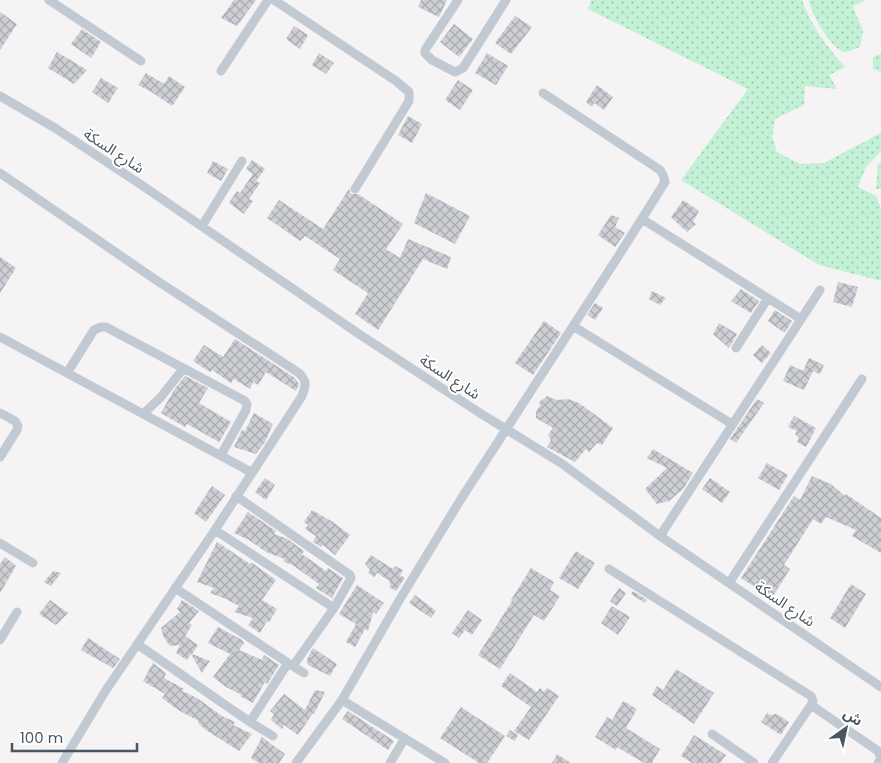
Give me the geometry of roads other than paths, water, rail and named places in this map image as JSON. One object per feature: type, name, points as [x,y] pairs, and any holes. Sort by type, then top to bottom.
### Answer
[{"type":"street","points":[[49,0],[140,61]]},
{"type":"street","points":[[221,71],[268,0]]},
{"type":"street","points":[[274,0],[396,81],[409,92],[409,102],[355,189]]},
{"type":"street","points":[[458,0],[425,50],[425,53],[432,60],[455,72],[463,68],[506,0]]},
{"type":"street","points":[[296,763],[342,700],[430,549],[665,182],[660,170],[543,93]]},
{"type":"street","name":"شارع السكة","points":[[0,96],[78,144],[202,226],[359,334],[561,463],[660,536],[881,687]]},
{"type":"street","points":[[202,226],[242,162]]},
{"type":"street","points":[[0,173],[156,280],[299,373],[304,378],[306,386],[302,396],[251,472],[216,530],[106,690],[62,763]]},
{"type":"street","points":[[642,219],[801,319]]},
{"type":"street","points":[[660,536],[820,290]]},
{"type":"street","points":[[736,348],[768,298]]},
{"type":"street","points":[[573,326],[732,424]]},
{"type":"street","points":[[67,373],[94,330],[101,327],[140,345],[245,401],[247,404],[246,410],[221,455]]},
{"type":"street","points":[[0,337],[251,472]]},
{"type":"street","points":[[143,414],[160,398],[183,369]]},
{"type":"street","points":[[729,583],[862,379]]},
{"type":"street","points":[[0,413],[15,421],[18,426],[0,457]]},
{"type":"street","points":[[236,496],[350,575],[350,582],[334,608],[250,722]]},
{"type":"street","points":[[216,530],[334,608]]},
{"type":"street","points":[[0,543],[33,563]]},
{"type":"street","points":[[609,569],[811,696],[813,701],[811,705],[772,763]]},
{"type":"street","points":[[175,588],[304,673]]},
{"type":"street","points":[[0,640],[17,612]]},
{"type":"street","points":[[137,644],[273,736]]},
{"type":"street","points":[[342,700],[445,763]]},
{"type":"street","points":[[811,705],[878,751],[881,758],[878,763]]},
{"type":"street","points":[[712,734],[754,763]]},
{"type":"street","points":[[390,763],[405,738]]}]
